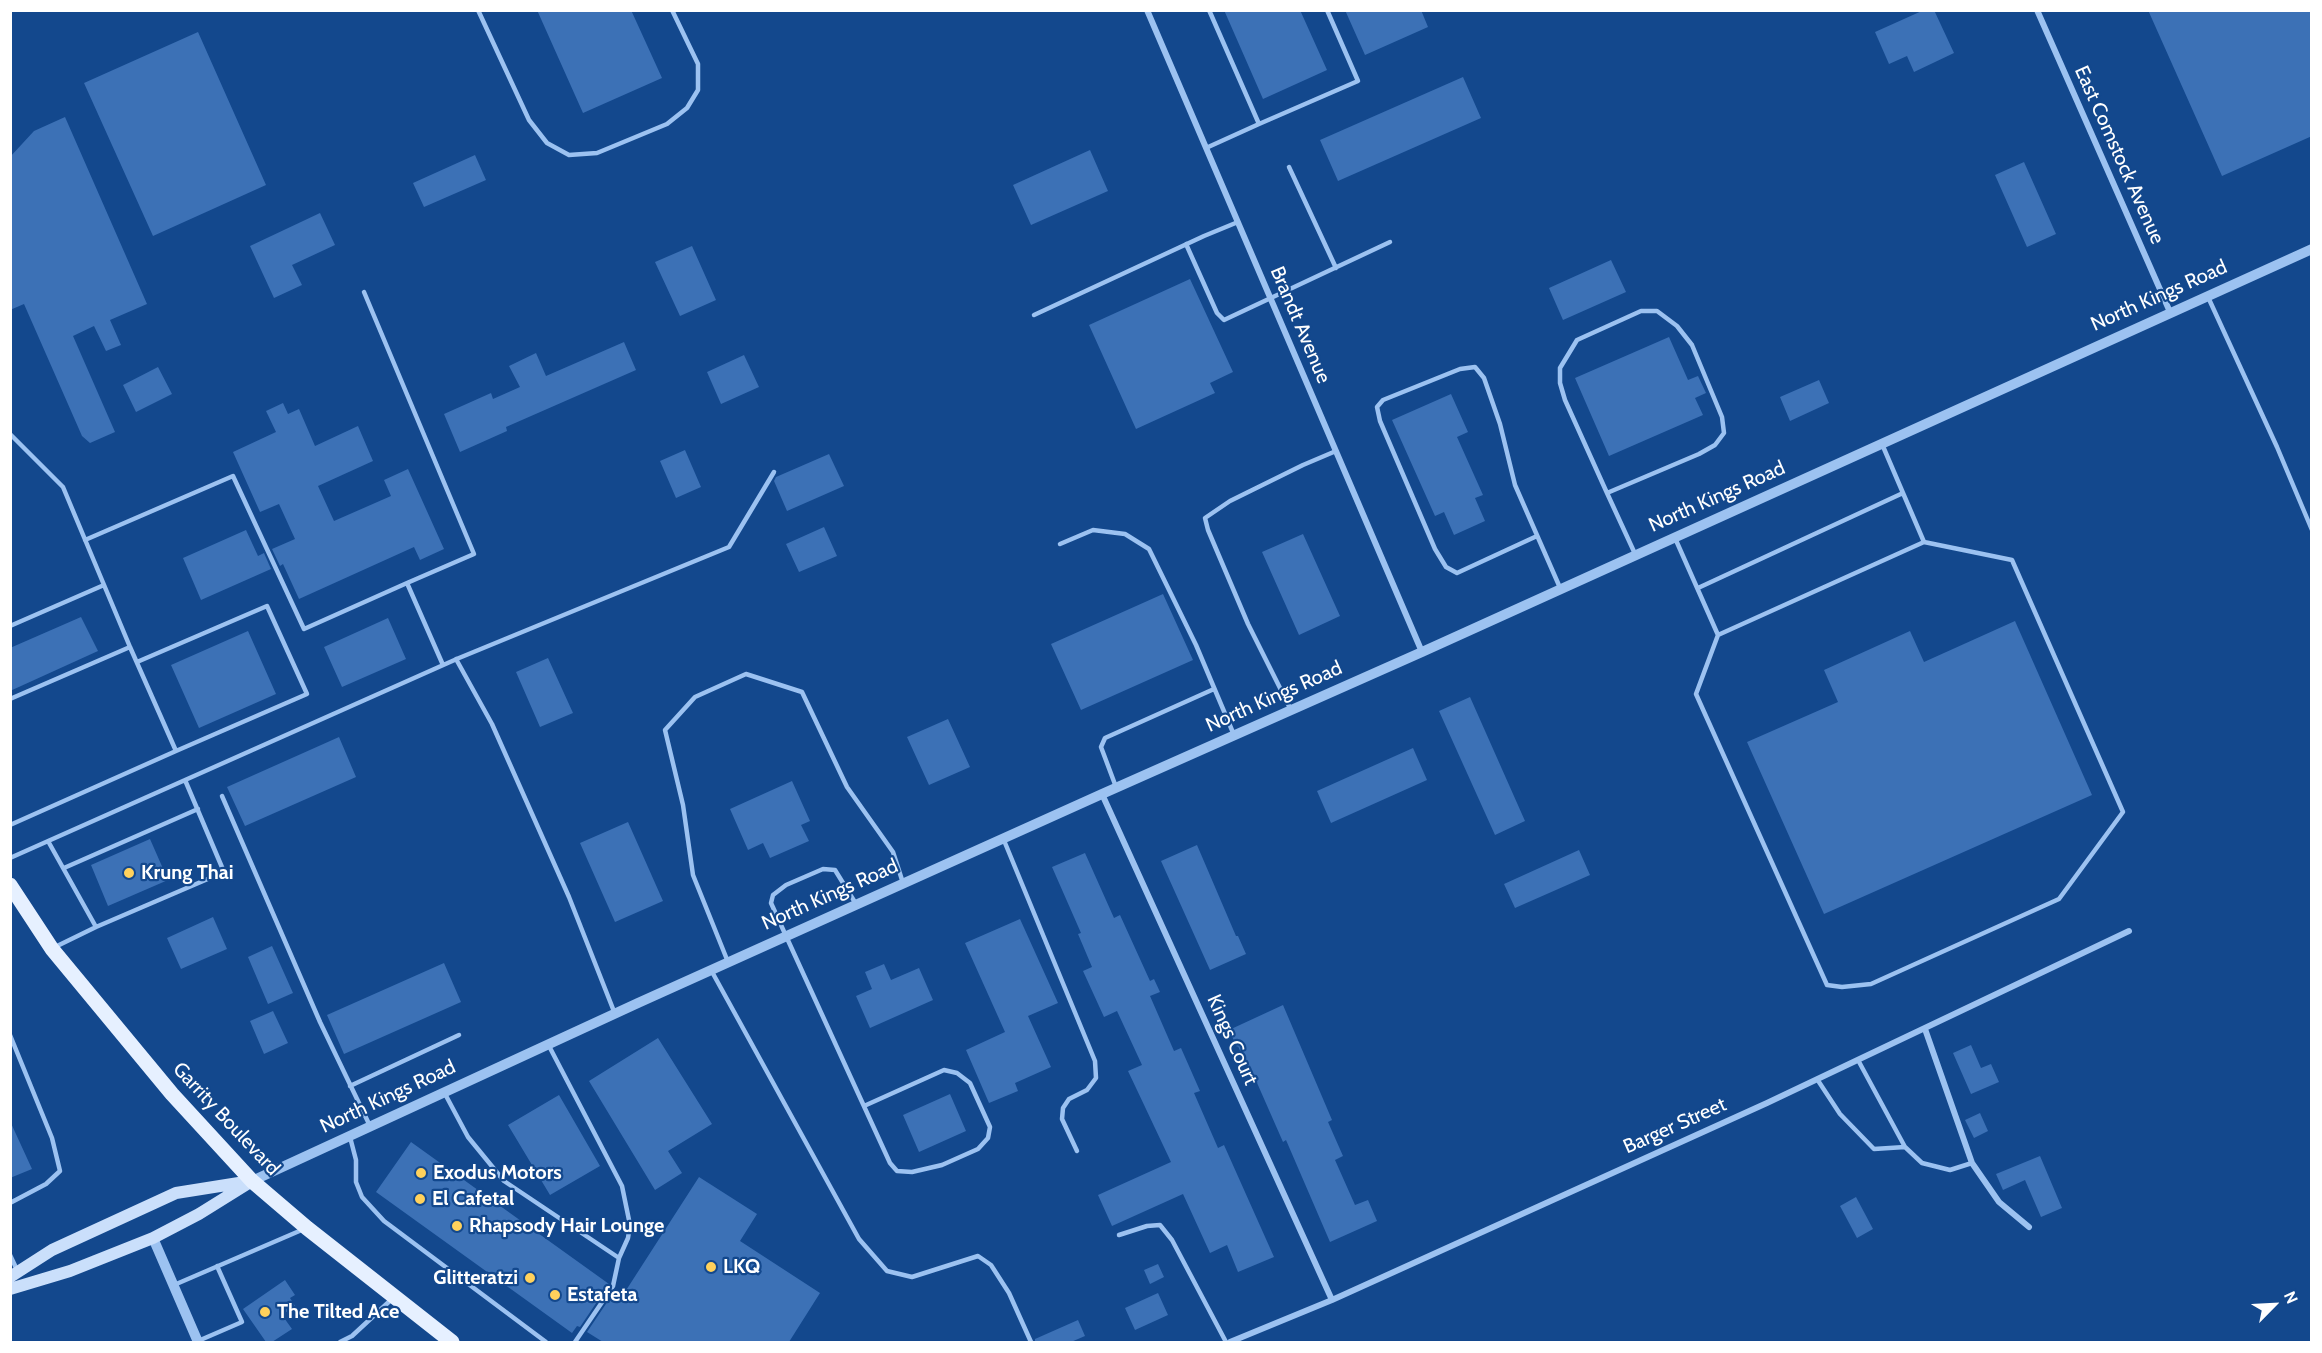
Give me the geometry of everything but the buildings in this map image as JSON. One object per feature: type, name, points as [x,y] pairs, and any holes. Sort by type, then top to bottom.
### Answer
[{"type":"main road","name":"Garrity Boulevard","points":[[10,885],[52,949],[172,1094],[252,1181],[393,1298],[452,1342]]},
{"type":"main road","name":"North Kings Road","points":[[10,1289],[70,1271],[153,1238],[199,1214],[252,1181]]},
{"type":"main road","name":"North Kings Road","points":[[14,1274],[52,1250],[176,1193],[252,1181]]},
{"type":"street","name":"Brandt Avenue","points":[[1147,10],[1422,652]]},
{"type":"street","name":"East Comstock Avenue","points":[[2037,10],[2170,312]]},
{"type":"street","name":"North Kings Road","points":[[252,1181],[856,904],[1561,590],[2312,249]]},
{"type":"street","name":"Kings Court","points":[[1102,794],[1332,1300]]},
{"type":"street","name":"Barger Street","points":[[1228,1342],[1332,1300],[1817,1079],[2129,931]]},
{"type":"street","points":[[1924,1029],[1972,1163],[1999,1202],[2029,1227]]},
{"type":"street","points":[[153,1238],[198,1342]]},
{"type":"lane","points":[[478,10],[529,120],[547,143],[569,155],[597,153],[667,124],[687,108],[698,90],[698,64],[672,10]]},
{"type":"lane","points":[[1209,10],[1259,124]]},
{"type":"lane","points":[[1206,148],[1358,81],[1327,10]]},
{"type":"lane","points":[[1289,167],[1336,268]]},
{"type":"lane","points":[[1034,315],[1238,222]]},
{"type":"lane","points":[[1186,244],[1217,314],[1224,320],[1390,242]]},
{"type":"lane","points":[[85,540],[233,476],[304,629],[474,554],[364,292]]},
{"type":"lane","points":[[2207,296],[2277,447],[2312,530]]},
{"type":"lane","points":[[1607,493],[1699,454],[1715,445],[1724,432],[1722,417],[1692,345],[1677,326],[1657,311],[1641,311],[1577,340],[1560,368],[1560,383],[1565,400],[1607,493],[1636,556]]},
{"type":"lane","points":[[1537,536],[1457,573],[1446,567],[1380,421],[1377,407],[1383,400],[1460,369],[1475,367],[1484,378],[1500,424],[1515,484],[1561,590]]},
{"type":"lane","points":[[10,434],[63,487],[176,751]]},
{"type":"lane","points":[[1882,444],[1924,542]]},
{"type":"lane","points":[[1291,710],[1248,624],[1205,518],[1230,501],[1336,451]]},
{"type":"lane","points":[[10,858],[456,659],[729,547],[774,472]]},
{"type":"lane","points":[[1698,588],[1903,493]]},
{"type":"lane","points":[[1059,544],[1093,530],[1125,534],[1149,549],[1196,645],[1234,735]]},
{"type":"lane","points":[[1675,538],[1718,635],[1695,694],[1827,985],[1842,987],[1871,984],[2059,899],[2123,812],[2012,560],[1924,542],[1718,635]]},
{"type":"lane","points":[[407,583],[443,665]]},
{"type":"lane","points":[[10,626],[104,585]]},
{"type":"lane","points":[[10,825],[307,694],[267,606],[136,662]]},
{"type":"lane","points":[[10,699],[130,647]]},
{"type":"lane","points":[[456,659],[492,724],[568,897],[615,1014]]},
{"type":"lane","points":[[728,962],[693,875],[683,805],[665,730],[695,697],[746,674],[802,692],[847,788],[893,852],[903,883]]},
{"type":"lane","points":[[1116,787],[1101,747],[1105,738],[1215,689]]},
{"type":"lane","points":[[52,949],[96,927],[224,872],[185,780]]},
{"type":"lane","points":[[222,796],[320,1022],[370,1126]]},
{"type":"lane","points":[[64,868],[198,809]]},
{"type":"lane","points":[[1003,838],[1095,1061],[1096,1078],[1087,1090],[1069,1099],[1063,1108],[1062,1119],[1077,1151]]},
{"type":"lane","points":[[48,841],[96,927]]},
{"type":"lane","points":[[856,904],[835,870],[823,869],[786,885],[773,895],[771,903],[890,1163],[897,1171],[912,1172],[942,1165],[978,1149],[988,1138],[990,1127],[970,1083],[957,1073],[944,1070],[864,1106]]},
{"type":"lane","points":[[711,970],[859,1239],[887,1271],[912,1277],[978,1256],[991,1265],[1009,1293],[1031,1342]]},
{"type":"lane","points":[[10,1035],[52,1138],[60,1171],[46,1184],[10,1203]]},
{"type":"lane","points":[[350,1086],[459,1035]]},
{"type":"lane","points":[[549,1044],[622,1186],[630,1225],[613,1286],[575,1342]]},
{"type":"lane","points":[[1858,1060],[1905,1147],[1922,1163],[1950,1170],[1972,1163]]},
{"type":"lane","points":[[1817,1079],[1840,1114],[1874,1149],[1905,1147]]},
{"type":"lane","points":[[444,1092],[468,1137],[504,1181],[619,1258]]},
{"type":"lane","points":[[350,1136],[356,1160],[356,1182],[362,1197],[384,1221],[546,1342]]},
{"type":"lane","points":[[1119,1235],[1147,1226],[1160,1225],[1172,1240],[1228,1342]]},
{"type":"lane","points":[[174,1285],[307,1228]]},
{"type":"lane","points":[[10,1255],[14,1274],[24,1285]]},
{"type":"lane","points":[[198,1342],[242,1322],[217,1266]]},
{"type":"lane","points":[[340,1342],[352,1336],[393,1298]]},
{"type":"place","name":"Krung Thai","points":[[129,873]]},
{"type":"place","name":"Exodus Motors","points":[[421,1173]]},
{"type":"place","name":"El Cafetal","points":[[420,1199]]},
{"type":"place","name":"Rhapsody Hair Lounge","points":[[457,1226]]},
{"type":"place","name":"LKQ","points":[[711,1267]]},
{"type":"place","name":"Glitteratzi","points":[[530,1278]]},
{"type":"place","name":"Estafeta","points":[[555,1295]]},
{"type":"place","name":"The Tilted Ace","points":[[265,1312]]}]
